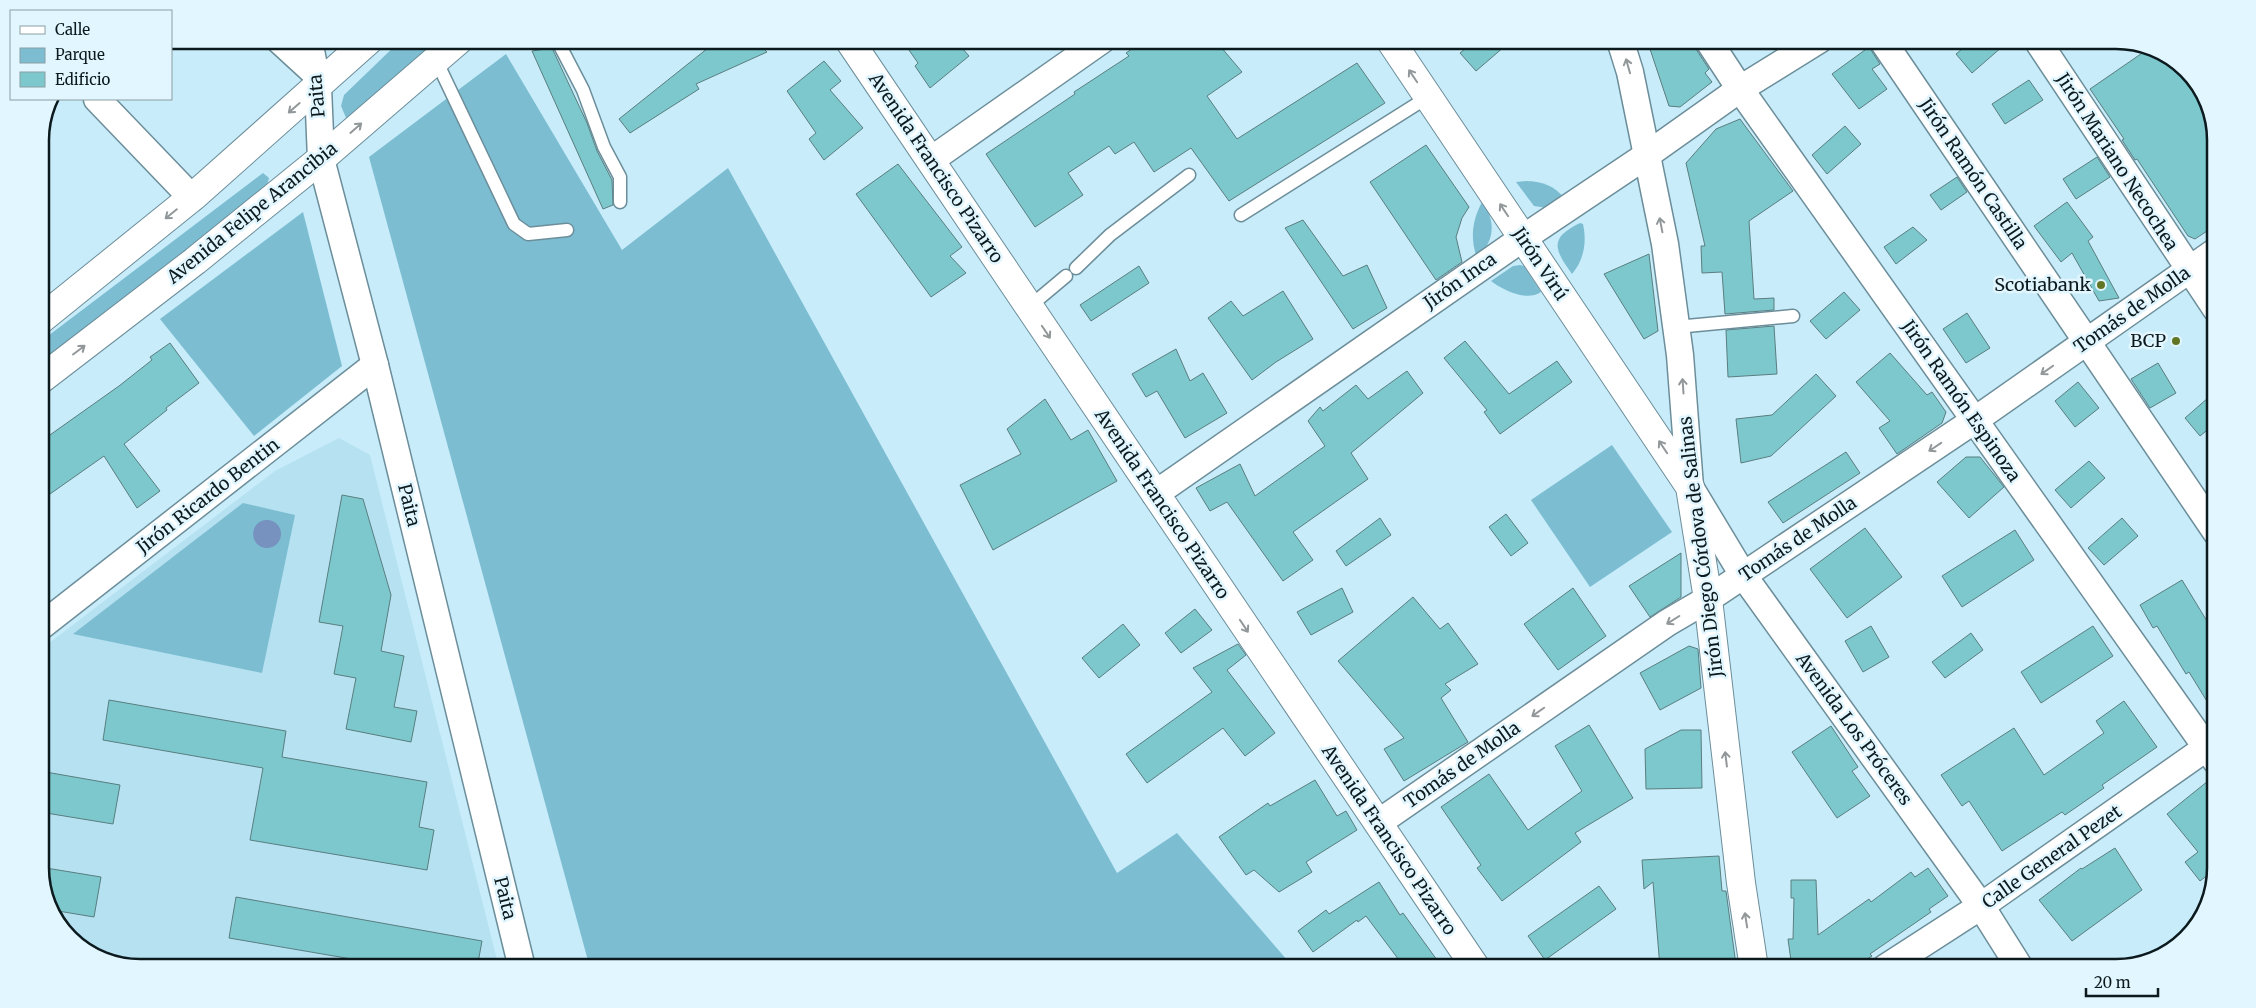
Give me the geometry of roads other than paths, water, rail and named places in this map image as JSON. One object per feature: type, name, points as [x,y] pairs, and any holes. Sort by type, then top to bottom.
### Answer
[{"type":"main road","points":[[49,313],[192,198],[316,80],[357,49]]},
{"type":"main road","name":"Avenida Felipe Arancibia","points":[[49,373],[187,267],[321,159],[448,49]]},
{"type":"main road","name":"Avenida Francisco Pizarro","points":[[855,49],[1470,959]]},
{"type":"main road","name":"Jirón Virú","points":[[1396,49],[1690,487]]},
{"type":"main road","name":"Jirón Diego Córdova de Salinas","points":[[1690,487],[1708,599],[1740,883],[1753,959]]},
{"type":"street","points":[[288,49],[316,80]]},
{"type":"street","name":"Paita","points":[[311,49],[316,80],[321,159],[375,365],[520,959]]},
{"type":"street","points":[[931,160],[1089,49]]},
{"type":"street","name":"Jirón Diego Córdova de Salinas","points":[[1623,49],[1630,72],[1665,244],[1676,327],[1690,487]]},
{"type":"street","name":"Jirón Ramón Espinoza","points":[[1714,49],[1740,89],[2207,742]]},
{"type":"street","name":"Jirón Inca","points":[[1155,494],[1522,238],[1647,155],[1740,89],[1804,49]]},
{"type":"street","name":"Jirón Ramón Castilla","points":[[1888,49],[2207,519]]},
{"type":"street","name":"Jirón Mariano Necochea","points":[[2043,49],[2207,296]]},
{"type":"street","points":[[98,100],[192,198]]},
{"type":"street","name":"Tomás de Molla","points":[[1378,823],[1659,629],[1708,599],[1976,420],[2207,257]]},
{"type":"street","name":"Jirón Ricardo Bentin","points":[[49,620],[375,365]]},
{"type":"street","name":"Avenida Los Próceres","points":[[1690,487],[1743,575],[1981,906],[2014,959]]},
{"type":"street","name":"Calle General Pezet","points":[[1898,959],[1981,906],[2207,754]]},
{"type":"lane","points":[[562,49],[583,90],[604,147],[620,177],[620,202]]},
{"type":"lane","points":[[436,60],[514,224],[528,234],[567,230]]},
{"type":"lane","points":[[1241,215],[1428,98]]},
{"type":"lane","points":[[1029,307],[1071,272],[1110,235],[1189,175]]},
{"type":"lane","points":[[1676,327],[1792,316]]},
{"type":"place","name":"Scotiabank","points":[[2101,285]]},
{"type":"place","name":"BCP","points":[[2176,341]]}]
